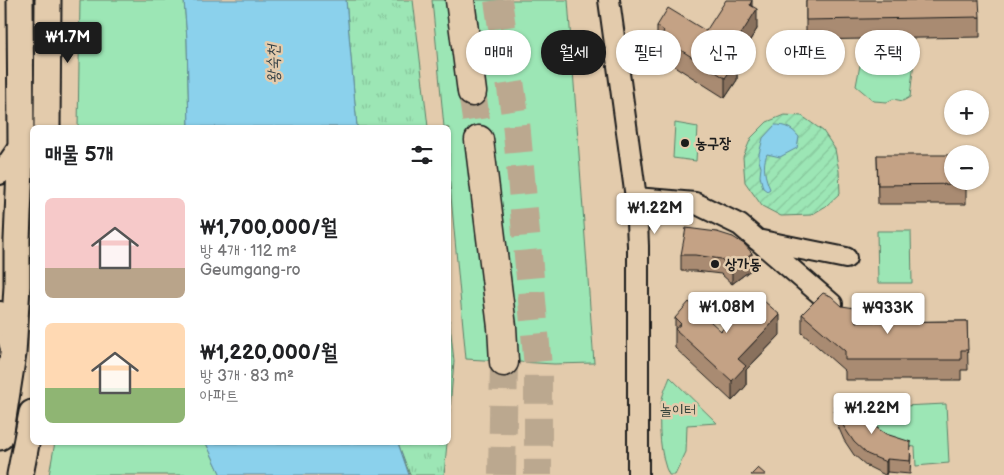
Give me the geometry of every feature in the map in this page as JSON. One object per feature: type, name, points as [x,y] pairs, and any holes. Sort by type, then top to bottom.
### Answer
[{"type":"highway","points":[[460,0],[472,92]]},
{"type":"highway","points":[[479,140],[502,327],[504,362]]},
{"type":"main road","points":[[0,437],[13,354],[21,144],[20,0]]},
{"type":"main road","points":[[47,125],[48,0]]},
{"type":"main road","points":[[20,475],[30,423]]},
{"type":"street","points":[[609,0],[636,198],[638,246],[638,475]]},
{"type":"street","points":[[0,174],[21,144]]},
{"type":"street","points":[[636,198],[695,203],[740,226],[832,304]]},
{"type":"street","points":[[756,240],[846,258]]},
{"type":"street","points":[[0,312],[13,354]]},
{"type":"green space","points":[[80,0],[184,0],[189,125],[78,125]]},
{"type":"green space","points":[[346,0],[413,0],[428,125],[357,125]]},
{"type":"green space","points":[[432,0],[568,0],[570,30],[541,30],[541,75],[573,75],[594,363],[554,364],[466,359],[451,197],[451,125],[444,125]]},
{"type":"green space","points":[[858,75],[912,75],[910,97],[903,101],[893,99],[887,102],[874,101],[856,86]]},
{"type":"green space","points":[[784,115],[802,116],[823,131],[835,149],[840,193],[826,206],[811,215],[781,216],[762,206],[745,182],[743,157],[751,138],[767,122]]},
{"type":"green space","name":"농구장","points":[[675,123],[698,127],[696,161],[673,158]]},
{"type":"green space","points":[[877,231],[911,231],[912,283],[878,283]]},
{"type":"green space","points":[[451,334],[454,361],[451,396]]},
{"type":"green space","name":"놀이터","points":[[670,377],[717,423],[687,425],[686,452],[675,475],[669,475],[666,468],[660,430],[663,394]]},
{"type":"green space","points":[[946,404],[949,463],[916,466],[915,447],[887,443],[859,408]]},
{"type":"green space","points":[[54,445],[207,445],[221,475],[49,475]]},
{"type":"green space","points":[[399,445],[447,445],[444,475],[410,475]]},
{"type":"water","name":"왕숙천","points":[[184,0],[346,0],[357,125],[189,125]]},
{"type":"water","points":[[775,125],[794,131],[799,137],[797,148],[780,157],[767,154],[765,172],[770,189],[767,191],[763,188],[760,176],[759,154],[763,138]]},
{"type":"water","points":[[207,445],[399,445],[409,475],[221,475]]},
{"type":"building","points":[[726,0],[752,0],[750,5],[757,9],[744,30],[707,30]]},
{"type":"building","points":[[806,0],[979,0],[980,17],[806,20]]},
{"type":"building","points":[[668,8],[704,30],[691,30],[691,57],[681,50],[681,30],[663,30],[657,26]]},
{"type":"building","points":[[877,155],[944,155],[944,184],[878,185]]},
{"type":"building","points":[[686,228],[717,232],[733,237],[744,244],[752,253],[732,268],[721,259],[681,255]]},
{"type":"building","points":[[823,293],[831,296],[842,306],[855,308],[856,322],[967,321],[968,350],[961,350],[961,360],[845,360],[845,351],[802,314]]},
{"type":"building","points":[[756,294],[780,315],[738,359],[746,366],[732,381],[675,329],[681,324],[675,318],[689,302],[721,331]]},
{"type":"building","points":[[858,403],[877,428],[886,434],[911,442],[910,461],[887,459],[886,462],[867,454],[854,442],[844,427],[834,405]]},
{"type":"building","points":[[758,468],[766,475],[751,475]]},
{"type":"tunnel","points":[[498,0],[516,122],[538,367],[538,475]]},
{"type":"tunnel","points":[[472,92],[479,140]]},
{"type":"tunnel","points":[[502,475],[504,362]]},
{"type":"place","name":"농구장","points":[[685,143]]},
{"type":"place","name":"상가동","points":[[715,264]]}]
